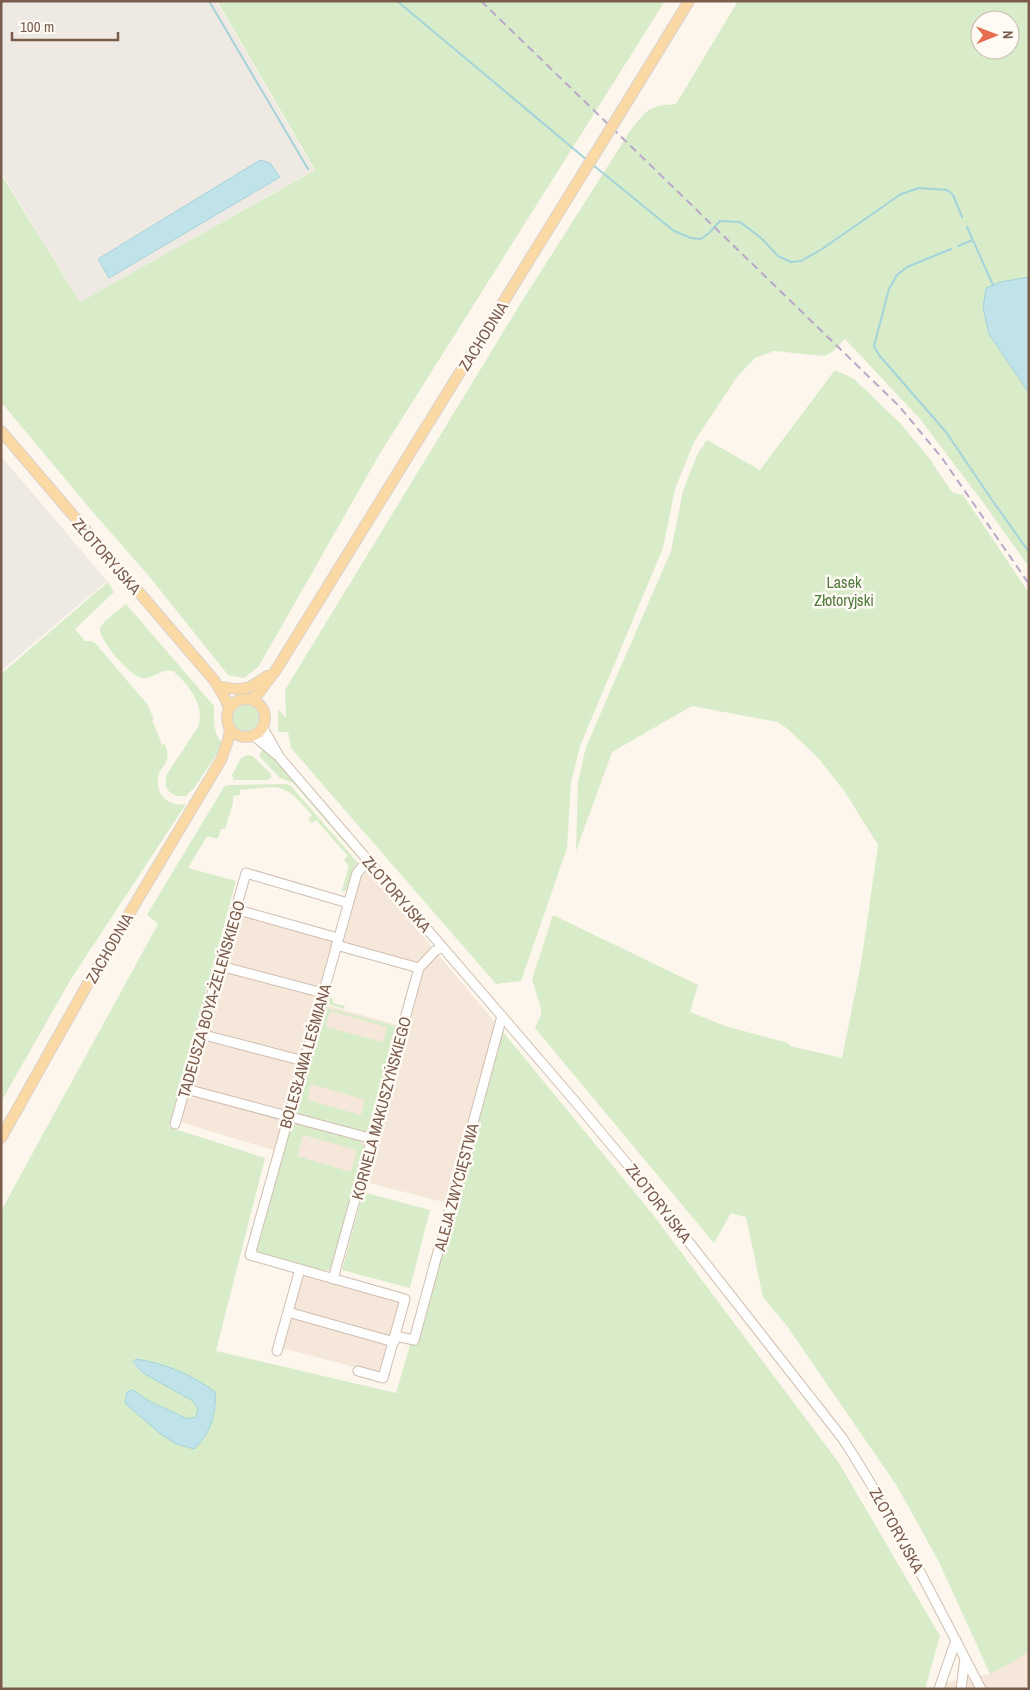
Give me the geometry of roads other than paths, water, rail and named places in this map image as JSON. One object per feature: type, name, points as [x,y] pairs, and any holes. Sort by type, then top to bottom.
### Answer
[{"type":"main road","name":"ZACHODNIA","points":[[246,699],[258,694],[276,670],[689,1]]},
{"type":"main road","name":"ZŁOTORYJSKA","points":[[1,431],[214,680],[229,709]]},
{"type":"main road","name":"ZACHODNIA","points":[[263,708],[265,696],[276,670]]},
{"type":"main road","points":[[223,687],[238,690],[246,689],[276,670]]},
{"type":"main road","name":"ZŁOTORYJSKA","points":[[214,680],[232,695],[246,699]]},
{"type":"main road","points":[[246,699],[257,702],[263,708],[266,717],[263,728],[254,736],[242,737],[230,729],[227,718],[229,709],[235,702],[246,699]]},
{"type":"main road","name":"ZACHODNIA","points":[[221,760],[230,729]]},
{"type":"main road","name":"ZACHODNIA","points":[[1,1138],[95,971],[221,760],[242,737]]},
{"type":"street","name":"ZŁOTORYJSKA","points":[[263,728],[280,758]]},
{"type":"street","name":"ZŁOTORYJSKA","points":[[254,736],[280,758],[638,1177],[843,1439],[894,1522],[981,1689]]},
{"type":"street","name":"BOLESŁAWA LEŚMIANA","points":[[300,1269],[250,1255],[348,903],[357,873],[368,860]]},
{"type":"street","name":"TADEUSZA BOYA-ŻELEŃSKIEGO","points":[[176,1124],[246,873],[348,903]]},
{"type":"street","points":[[242,910],[419,968],[442,947]]},
{"type":"street","points":[[220,966],[323,993]]},
{"type":"street","name":"KORNELA MAKUSZYŃSKIEGO","points":[[333,1278],[419,968]]},
{"type":"street","name":"ALEJA ZWYCIĘSTWA","points":[[395,1339],[414,1340],[502,1016]]},
{"type":"street","points":[[208,1036],[304,1061]]},
{"type":"street","points":[[186,1089],[373,1139]]},
{"type":"street","points":[[278,1351],[300,1269],[404,1299],[395,1339],[383,1378],[358,1371]]},
{"type":"street","points":[[288,1312],[395,1339]]},
{"type":"street","points":[[939,1689],[956,1640]]},
{"type":"street","points":[[961,1689],[965,1658]]},
{"type":"water","points":[[260,160],[270,163],[280,177],[109,278],[98,259]]},
{"type":"water","points":[[1029,277],[1029,393],[989,334],[983,308],[986,288],[1000,282]]},
{"type":"water","points":[[136,1359],[157,1363],[178,1371],[197,1380],[215,1392],[215,1408],[211,1423],[204,1437],[194,1449],[176,1444],[158,1432],[125,1403],[127,1392],[133,1390],[149,1401],[188,1419],[196,1417],[198,1409],[193,1401],[143,1373],[133,1362]]},
{"type":"waterway","points":[[209,1],[308,169]]},
{"type":"waterway","points":[[397,1],[587,160]]},
{"type":"waterway","points":[[593,165],[674,231],[691,238],[701,239],[720,221],[740,222],[761,238],[778,256],[791,262],[801,261],[822,249],[901,194],[919,188],[947,190],[953,195],[962,217]]},
{"type":"waterway","points":[[967,227],[993,285]]},
{"type":"waterway","points":[[958,246],[973,240]]},
{"type":"waterway","points":[[951,249],[907,267],[897,275],[889,289],[874,346],[879,355],[946,432],[1029,552]]},
{"type":"railway","points":[[481,1],[899,406],[942,458],[1029,584]]},
{"type":"park label","name":"Lasek Złotoryjski","points":[[844,591]]}]
